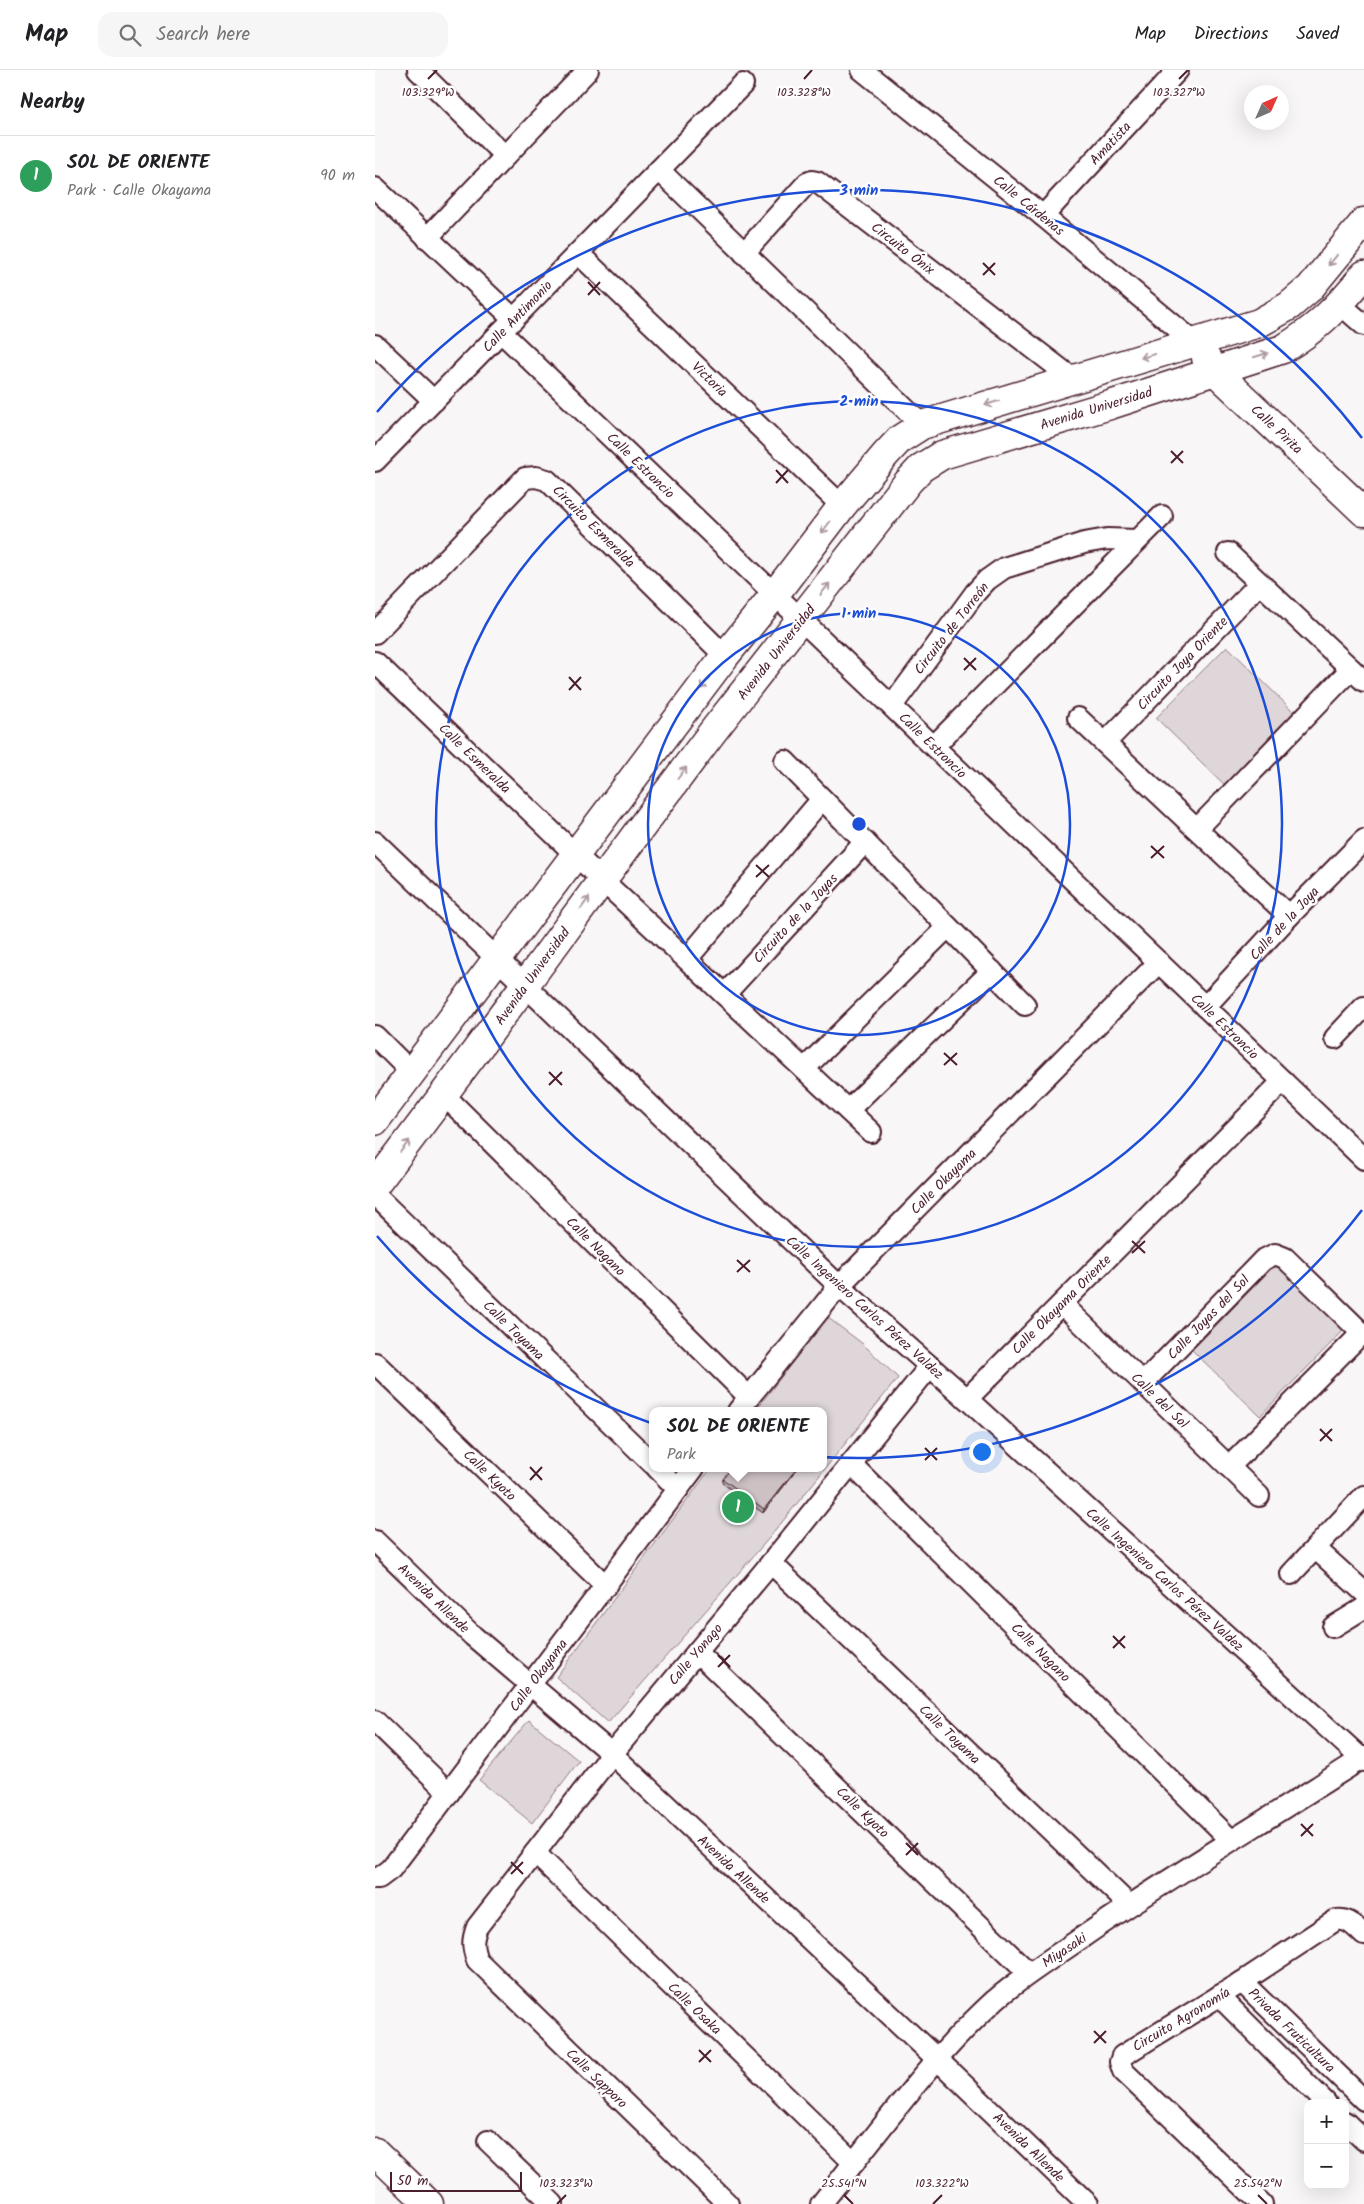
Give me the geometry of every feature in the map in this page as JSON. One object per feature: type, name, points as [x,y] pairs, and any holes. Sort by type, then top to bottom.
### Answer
[{"type":"main road","points":[[375,1121],[725,656],[842,506],[900,439],[922,425],[1072,378],[1259,323],[1289,306],[1310,288],[1364,222]]},
{"type":"main road","name":"Avenida Universidad","points":[[375,1185],[444,1096],[716,728],[908,482],[921,468],[942,455],[1110,405],[1283,349],[1306,335],[1356,288]]},
{"type":"main road","name":"Calle Pirita","points":[[1195,343],[1214,370],[1364,512]]},
{"type":"main road","points":[[375,2152],[429,2204]]},
{"type":"street","points":[[418,70],[505,156]]},
{"type":"street","points":[[427,238],[588,70]]},
{"type":"street","name":"Calle Cárdenas","points":[[862,70],[1043,216],[1195,343]]},
{"type":"street","name":"Amatista","points":[[1043,216],[1178,70]]},
{"type":"street","name":"Calle Antimonio","points":[[375,460],[743,84]]},
{"type":"street","points":[[659,170],[922,425]]},
{"type":"street","name":"Circuito Ónix","points":[[744,253],[807,183],[817,182],[1072,378]]},
{"type":"street","name":"Calle Estroncio","points":[[375,188],[427,238],[508,325],[775,594],[1364,1159]]},
{"type":"street","name":"Victoria","points":[[578,253],[842,506]]},
{"type":"street","points":[[1356,288],[1364,324]]},
{"type":"street","points":[[375,345],[434,401]]},
{"type":"street","name":"Circuito Esmeralda","points":[[375,633],[525,478],[535,476],[547,480],[725,656]]},
{"type":"street","points":[[934,746],[1162,516]]},
{"type":"street","name":"Circuito de Torreón","points":[[892,706],[975,593],[987,580],[1004,568],[1083,543],[1107,539],[1137,540]]},
{"type":"street","points":[[1197,830],[1358,675],[1228,553]]},
{"type":"street","name":"Circuito Joya Oriente","points":[[1105,743],[1260,583]]},
{"type":"street","name":"Calle Esmeralda","points":[[375,662],[576,855]]},
{"type":"street","points":[[1078,718],[1289,916]]},
{"type":"street","points":[[785,761],[1025,1005]]},
{"type":"street","points":[[687,959],[822,799]]},
{"type":"street","name":"Calle de la Joya","points":[[1205,1007],[1289,916],[1364,840]]},
{"type":"street","name":"Calle Ingeniero Carlos Pérez Valdez","points":[[375,842],[839,1286],[967,1399],[1363,1759]]},
{"type":"street","name":"Circuito de la Joyas","points":[[725,994],[865,842]]},
{"type":"street","points":[[576,855],[871,1132]]},
{"type":"street","points":[[804,1069],[948,927]]},
{"type":"street","name":"Calle Okayama","points":[[743,1404],[839,1286],[1159,962]]},
{"type":"street","points":[[848,1110],[992,971]]},
{"type":"street","points":[[1335,1038],[1364,1007]]},
{"type":"street","points":[[375,1036],[412,1073]]},
{"type":"street","name":"Calle Okayama Oriente","points":[[967,1399],[1283,1081]]},
{"type":"street","name":"Calle Nagano","points":[[444,1096],[743,1404]]},
{"type":"street","name":"Calle Toyama","points":[[375,1195],[649,1460]]},
{"type":"street","name":"Calle Joyas del Sol","points":[[1143,1383],[1263,1260],[1275,1254],[1285,1258],[1363,1334]]},
{"type":"street","name":"Calle del Sol","points":[[1061,1304],[1259,1496]]},
{"type":"street","points":[[1229,1467],[1363,1334]]},
{"type":"street","name":"Calle Kyoto","points":[[375,1364],[606,1586]]},
{"type":"street","name":"Calle Yonago","points":[[472,1948],[472,1939],[477,1927],[612,1754],[771,1563],[930,1366]]},
{"type":"street","name":"Calle Nagano","points":[[851,1464],[1231,1840]]},
{"type":"street","points":[[661,1472],[678,1489]]},
{"type":"street","name":"Calle Okayama","points":[[377,1878],[391,1869],[691,1472]]},
{"type":"street","points":[[1291,1574],[1364,1496]]},
{"type":"street","name":"Avenida Allende","points":[[375,1541],[473,1636],[612,1754],[937,2059],[1088,2204]]},
{"type":"street","points":[[1315,1548],[1364,1592]]},
{"type":"street","name":"Calle Toyama","points":[[771,1563],[1129,1905]]},
{"type":"street","points":[[1333,1627],[1364,1608]]},
{"type":"street","name":"Calle Kyoto","points":[[697,1652],[1029,1973]]},
{"type":"street","points":[[375,1721],[449,1793]]},
{"type":"street","name":"Miyasaki","points":[[821,2204],[937,2059],[979,2016],[1029,1973],[1129,1905],[1363,1759]]},
{"type":"street","name":"Calle Osaka","points":[[535,1853],[854,2162]]},
{"type":"street","name":"Circuito Agronomía","points":[[1263,2204],[1123,2071],[1120,2062],[1126,2052],[1243,1982],[1336,1920],[1343,1919],[1350,1922],[1364,1935]]},
{"type":"street","name":"Calle Sapporo","points":[[472,1948],[477,1960],[728,2204]]},
{"type":"street","name":"Privada Fruticultura","points":[[1243,1982],[1364,2100]]},
{"type":"street","name":"Privada Fruticultura","points":[[1219,1996],[1322,2099]]},
{"type":"street","points":[[1349,2126],[1364,2140]]},
{"type":"street","points":[[488,2141],[553,2204]]},
{"type":"shaded area","points":[[1227,646],[1304,722],[1233,793],[1156,718]]},
{"type":"shaded area","points":[[1276,1264],[1344,1330],[1260,1416],[1192,1350]]},
{"type":"shaded area","points":[[827,1317],[863,1344],[898,1378],[827,1466],[827,1407],[758,1407]]},
{"type":"shaded area","points":[[708,1472],[822,1472],[770,1537],[608,1723],[556,1677]]},
{"type":"shaded area","points":[[529,1720],[579,1761],[532,1823],[479,1780]]},
{"type":"building","points":[[728,1472],[794,1472],[764,1509],[723,1479]]},
{"type":"place","name":"SOL DE ORIENTE","points":[[738,1507]]}]
